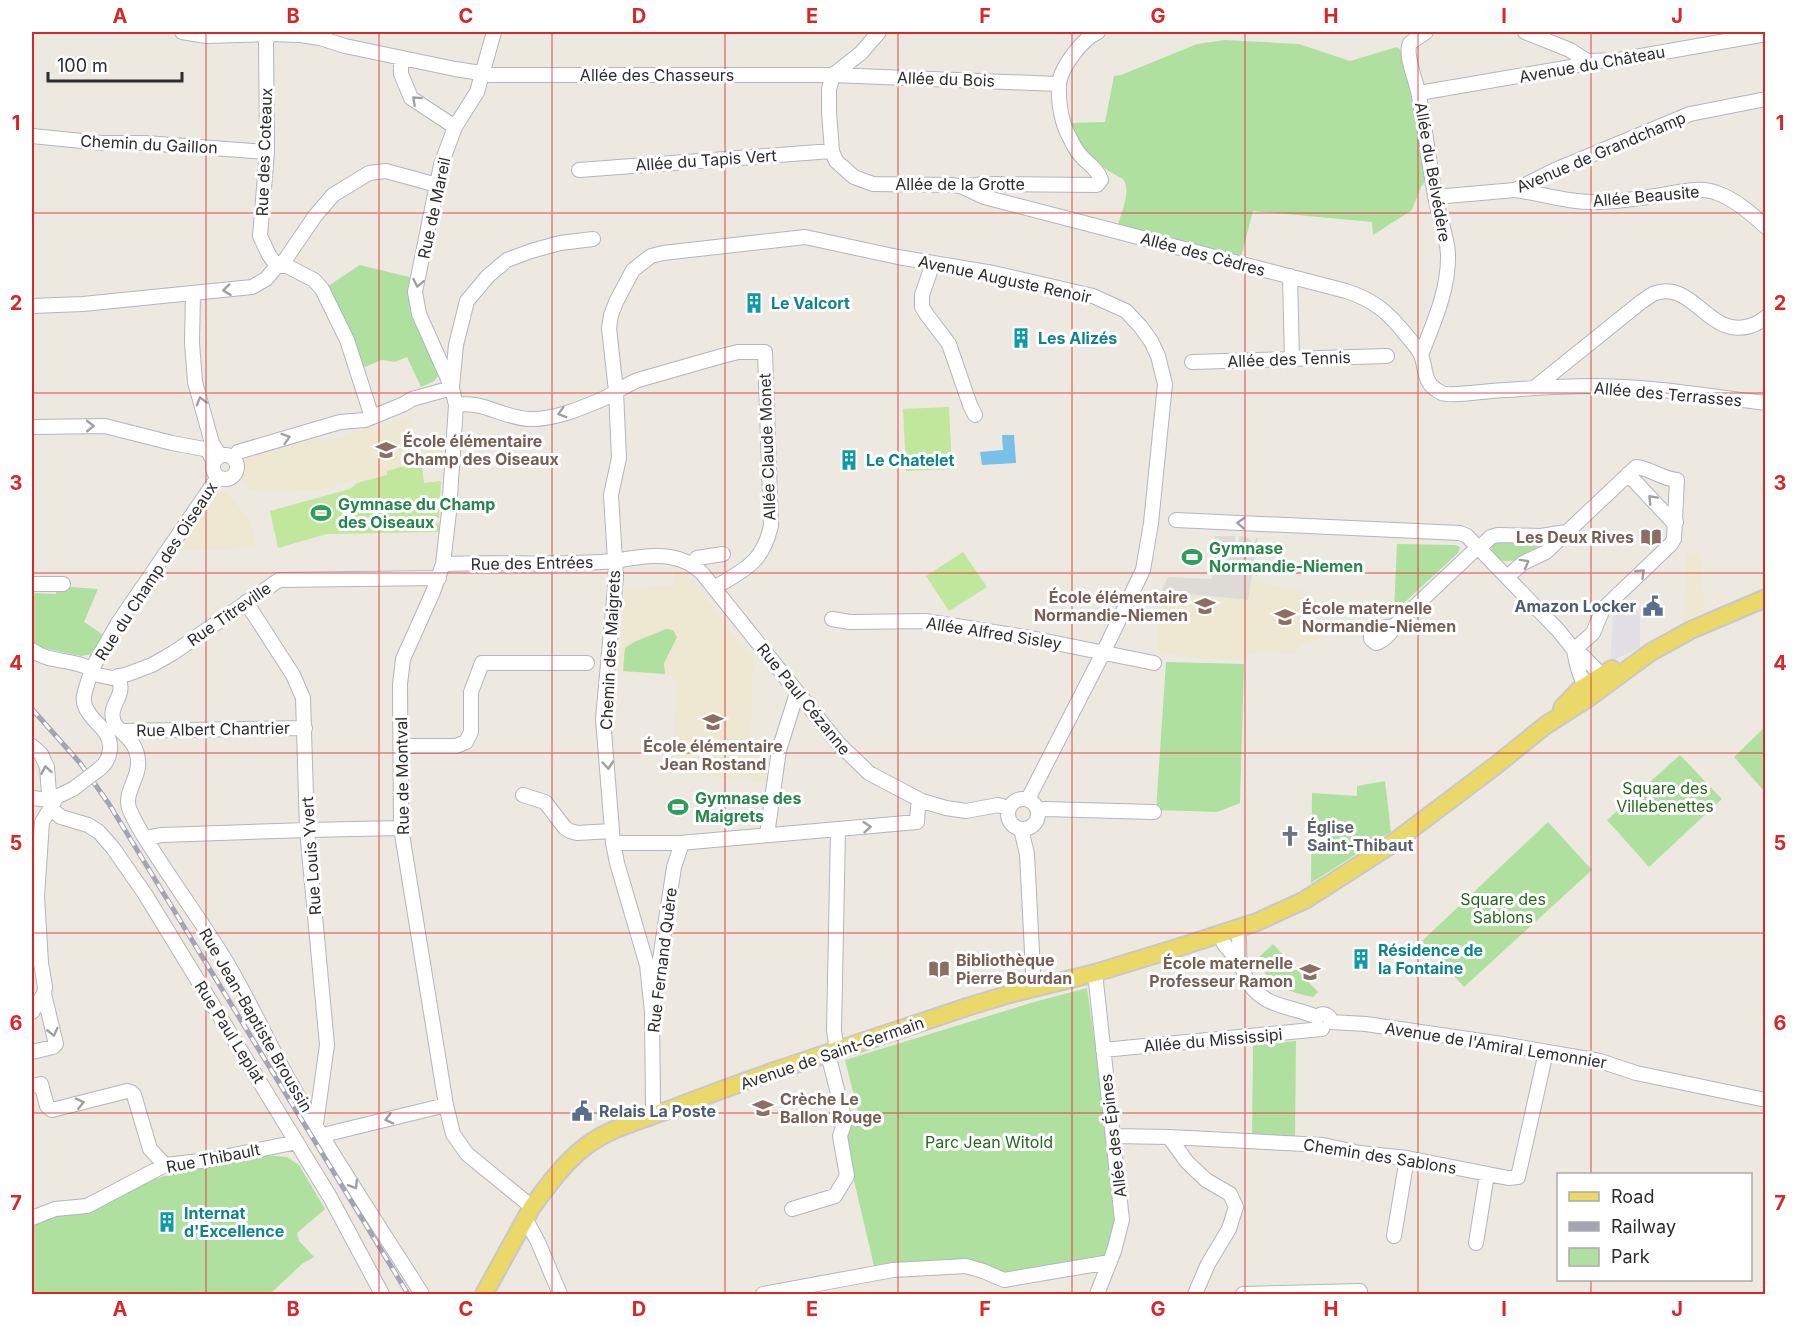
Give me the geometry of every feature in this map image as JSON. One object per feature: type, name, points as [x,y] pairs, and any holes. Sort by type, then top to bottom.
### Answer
[{"type":"main road","name":"Avenue de Saint-Germain","points":[[484,1294],[528,1212],[568,1162],[587,1145],[608,1133],[656,1114],[967,1007],[1095,973],[1237,929],[1305,900],[1389,846],[1495,766],[1595,683],[1691,630],[1766,598]]},
{"type":"street","name":"Allée des Chasseurs","points":[[182,32],[207,36],[301,35],[481,74],[833,75]]},
{"type":"street","name":"Rue de Mareil","points":[[452,388],[419,314],[415,292],[441,165],[455,127],[477,93],[494,32]]},
{"type":"street","points":[[832,151],[829,89],[833,75],[861,53],[879,32]]},
{"type":"street","points":[[1058,84],[1076,50],[1098,32]]},
{"type":"street","name":"Allée du Belvédère","points":[[1421,355],[1440,305],[1448,254],[1435,197],[1419,93],[1408,47],[1410,42],[1426,32]]},
{"type":"street","points":[[1525,32],[1570,50],[1587,61]]},
{"type":"street","name":"Rue des Coteaux","points":[[269,34],[266,41],[267,152],[260,236],[277,266]]},
{"type":"street","name":"Avenue du Château","points":[[1419,93],[1571,67],[1587,61],[1618,60],[1766,34]]},
{"type":"street","points":[[401,57],[401,74],[411,98],[455,127]]},
{"type":"street","name":"Allée du Bois","points":[[833,75],[1058,84]]},
{"type":"street","name":"Allée de la Grotte","points":[[832,151],[836,161],[844,170],[863,182],[873,184],[963,187],[983,184],[1097,185],[1101,180],[1099,173],[1083,158],[1070,140],[1062,120],[1058,84]]},
{"type":"street","name":"Avenue de Grandchamp","points":[[1435,197],[1515,190],[1555,170],[1690,114],[1766,99]]},
{"type":"street","name":"Chemin du Gaillon","points":[[32,136],[102,143],[146,143],[267,152]]},
{"type":"street","name":"Allée du Tapis Vert","points":[[579,170],[832,151]]},
{"type":"street","points":[[32,306],[83,304],[252,287],[266,279],[285,260],[315,216],[333,195],[369,173],[386,171],[437,185]]},
{"type":"street","name":"Allée des Cèdres","points":[[963,187],[984,197],[1364,297],[1390,317],[1421,355]]},
{"type":"street","name":"Allée Beausite","points":[[1515,190],[1579,202],[1597,202],[1703,190],[1715,192],[1733,201],[1766,228]]},
{"type":"street","name":"Avenue Auguste Renoir","points":[[616,391],[609,328],[611,315],[633,270],[651,256],[663,253],[805,237],[1046,285],[1103,300],[1126,311],[1151,341],[1158,356],[1165,384],[1143,570],[1028,799]]},
{"type":"street","points":[[32,427],[105,426],[204,449],[222,459],[236,468],[233,475],[224,479],[218,477],[213,468],[222,459],[238,452],[340,422],[364,420],[412,399],[452,388],[456,345],[467,301],[488,276],[507,260],[531,251],[560,243],[593,239]]},
{"type":"street","points":[[933,263],[922,295],[922,307],[949,344],[975,415]]},
{"type":"street","points":[[277,266],[287,266],[314,280],[322,289],[347,340],[372,417]]},
{"type":"street","points":[[1290,276],[1292,359]]},
{"type":"street","points":[[1534,388],[1654,294],[1666,292],[1679,294],[1692,301],[1720,325],[1732,329],[1761,322],[1766,317]]},
{"type":"street","points":[[193,294],[192,342],[195,382],[212,443],[222,459]]},
{"type":"street","name":"Allée Claude Monet","points":[[616,391],[628,384],[722,356],[738,352],[765,352],[771,526],[760,555],[748,567],[714,588]]},
{"type":"street","name":"Allée des Terrasses","points":[[1421,355],[1427,380],[1434,389],[1444,394],[1593,386],[1650,389],[1766,403]]},
{"type":"street","name":"Allée des Tennis","points":[[1192,362],[1387,356]]},
{"type":"street","name":"Rue de Montval","points":[[452,388],[456,405],[449,512],[441,571],[403,659],[400,684],[401,828],[446,1106],[453,1134],[467,1154],[528,1212]]},
{"type":"street","points":[[456,405],[481,406],[518,418],[532,419],[567,412],[605,398],[616,391]]},
{"type":"street","name":"Chemin des Maigrets","points":[[616,391],[619,458],[611,495],[615,560],[612,639],[603,719],[617,862],[647,965],[652,1012]]},
{"type":"street","points":[[1507,577],[1523,563],[1546,552],[1636,467],[1649,469],[1663,479],[1677,480],[1674,539],[1603,609],[1593,633],[1574,650]]},
{"type":"street","points":[[1628,474],[1672,521],[1676,522]]},
{"type":"street","name":"Rue du Champ des Oiseaux","points":[[52,802],[73,789],[108,760],[110,745],[107,733],[85,706],[83,697],[92,671],[118,623],[218,477]]},
{"type":"street","points":[[1176,519],[1460,533],[1467,536],[1565,637],[1574,650],[1584,657],[1595,683]]},
{"type":"street","points":[[1393,627],[1491,537],[1498,535],[1541,536],[1566,532]]},
{"type":"street","points":[[1541,536],[1548,545],[1546,552]]},
{"type":"street","points":[[693,564],[697,558],[723,554]]},
{"type":"street","name":"Rue des Entrées","points":[[441,571],[654,556],[669,556],[693,564]]},
{"type":"street","name":"Rue Paul Cézanne","points":[[693,564],[838,743],[869,772],[922,801],[946,808],[966,811],[998,805],[1008,808]]},
{"type":"street","name":"Rue Titreville","points":[[32,650],[40,656],[72,662],[107,677],[118,676],[159,662],[279,579],[441,571]]},
{"type":"street","points":[[32,584],[63,584]]},
{"type":"street","name":"Rue Louis Yvert","points":[[246,602],[294,677],[303,699],[307,830],[327,1045],[319,1130]]},
{"type":"street","name":"Allée Alfred Sisley","points":[[832,619],[849,622],[925,621],[1104,651],[1154,663]]},
{"type":"street","points":[[401,746],[456,746],[466,742],[471,732],[471,692],[482,663],[587,663]]},
{"type":"street","name":"Rue Jean-Baptiste Broussin","points":[[118,676],[122,689],[112,718],[116,726],[132,743],[138,757],[138,769],[128,803],[132,815],[220,952],[291,1083],[422,1294]]},
{"type":"street","points":[[767,836],[779,750],[797,693]]},
{"type":"street","name":"Rue Albert Chantrier","points":[[122,731],[305,728]]},
{"type":"street","points":[[32,746],[41,754],[47,767],[52,802],[42,822],[38,897],[42,963],[40,990],[32,1012]]},
{"type":"street","points":[[523,795],[545,802],[565,828],[570,831],[680,843],[916,822],[918,807],[922,801]]},
{"type":"street","points":[[32,798],[52,802]]},
{"type":"street","points":[[1028,799],[1035,804],[1038,816],[1034,824],[1021,829],[1010,822],[1008,808],[1016,800],[1028,799]]},
{"type":"street","name":"Rue Paul Leplat","points":[[52,802],[61,817],[94,828],[109,842],[145,894],[297,1142],[353,1238],[382,1294]]},
{"type":"street","points":[[1038,811],[1045,809],[1154,812]]},
{"type":"street","points":[[145,838],[162,835],[401,828]]},
{"type":"street","points":[[1021,829],[1027,854],[1033,972],[1037,987]]},
{"type":"street","points":[[792,1209],[835,1196],[847,1176],[840,1136],[845,1121],[833,1052],[838,830]]},
{"type":"street","name":"Rue Fernand Quère","points":[[656,1114],[653,1104],[652,1012],[674,867],[680,843]]},
{"type":"street","name":"Avenue de l'Amiral Lemonnier","points":[[1237,929],[1240,939],[1240,963],[1253,989],[1273,1004],[1323,1023],[1366,1024],[1600,1061],[1636,1073],[1766,1100]]},
{"type":"street","points":[[1221,934],[1224,944],[1240,963]]},
{"type":"street","name":"Allée des Épines","points":[[1095,973],[1122,1220],[1114,1251],[1097,1294]]},
{"type":"street","points":[[32,1052],[53,1047],[56,1044],[40,990]]},
{"type":"street","name":"Allée du Mississipi","points":[[1104,1050],[1323,1023]]},
{"type":"street","name":"Chemin des Sablons","points":[[1113,1136],[1295,1143],[1407,1158],[1508,1178],[1518,1177],[1546,1052]]},
{"type":"street","points":[[36,1085],[47,1106],[52,1110],[127,1090],[131,1092],[134,1095],[150,1149],[165,1164]]},
{"type":"street","points":[[319,1130],[446,1106]]},
{"type":"street","points":[[1169,1137],[1186,1162],[1206,1180],[1230,1194],[1236,1207],[1229,1229],[1208,1264],[1195,1294]]},
{"type":"street","name":"Rue Thibault","points":[[32,1218],[55,1209],[87,1206],[165,1164],[209,1160],[297,1142]]},
{"type":"street","points":[[1394,1236],[1407,1158]]},
{"type":"street","points":[[1476,1243],[1487,1173]]},
{"type":"street","points":[[528,1212],[560,1294]]},
{"type":"street","points":[[763,1294],[893,1270],[966,1266],[983,1271],[1004,1287],[1110,1262]]},
{"type":"street","points":[[1243,1294],[1360,1291]]},
{"type":"shaded area","points":[[410,416],[417,439],[441,433],[443,457],[421,459],[387,471],[388,475],[357,483],[356,480],[342,484],[341,481],[334,483],[336,488],[272,492],[250,490],[240,478],[243,459],[318,438],[319,442],[324,440],[327,442],[373,426],[374,430]]},
{"type":"shaded area","points":[[215,490],[226,491],[250,521],[257,549],[172,550]]},
{"type":"shaded area","points":[[1215,536],[1235,536],[1236,551],[1239,552],[1239,536],[1247,537],[1254,543],[1258,538],[1248,600],[1162,591],[1168,577],[1212,579]]},
{"type":"shaded area","points":[[1700,552],[1705,612],[1683,622],[1687,554]]},
{"type":"shaded area","points":[[674,569],[696,585],[753,661],[750,755],[772,757],[771,784],[672,771],[677,688],[671,675],[618,671],[625,591],[621,588],[675,586]]},
{"type":"shaded area","points":[[1250,581],[1302,591],[1309,603],[1316,608],[1321,635],[1314,642],[1303,644],[1294,654],[1257,651],[1244,655],[1245,659],[1199,658],[1156,652],[1162,591],[1248,600]]},
{"type":"shaded area","points":[[1633,604],[1640,615],[1640,647],[1610,662],[1614,605]]},
{"type":"green space","points":[[1225,40],[1299,44],[1350,61],[1397,47],[1403,52],[1426,180],[1412,210],[1373,235],[1372,222],[1253,211],[1241,257],[1118,225],[1126,195],[1123,179],[1104,168],[1090,156],[1069,123],[1105,122],[1114,76],[1197,44]]},
{"type":"green space","points":[[360,265],[413,278],[438,376],[434,381],[421,387],[407,357],[395,362],[382,360],[360,369],[325,288]]},
{"type":"green space","points":[[949,407],[952,469],[906,471],[903,409]]},
{"type":"green space","points":[[414,463],[422,467],[424,483],[441,481],[439,518],[432,519],[432,524],[439,523],[439,532],[327,534],[278,548],[270,511],[350,489],[357,483],[387,475],[387,471]]},
{"type":"green space","points":[[1495,541],[1538,541],[1539,547],[1526,557],[1503,561],[1498,560],[1492,551]]},
{"type":"green space","points":[[1397,544],[1460,547],[1458,553],[1394,612]]},
{"type":"green space","points":[[963,552],[987,587],[949,611],[926,576]]},
{"type":"green space","points":[[57,586],[98,589],[84,622],[105,636],[93,654],[81,656],[37,647],[32,639],[32,593],[56,594]]},
{"type":"green space","points":[[666,629],[673,630],[677,637],[664,663],[665,674],[623,671],[625,648]]},
{"type":"green space","points":[[1166,662],[1244,664],[1240,803],[1217,812],[1156,810]]},
{"type":"green space","points":[[1765,727],[1765,792],[1734,757]]},
{"type":"green space","name":"Square des Villebenettes","points":[[1680,755],[1722,799],[1649,867],[1607,820]]},
{"type":"green space","points":[[1385,781],[1391,832],[1311,883],[1312,793],[1357,796],[1357,786]]},
{"type":"green space","name":"Square des Sablons","points":[[1548,822],[1592,870],[1464,987],[1422,941]]},
{"type":"green space","points":[[1273,944],[1318,992],[1313,997],[1286,989],[1271,981],[1262,966],[1260,956]]},
{"type":"green space","name":"Parc Jean Witold","points":[[1087,988],[1120,1219],[1110,1256],[1015,1277],[970,1261],[874,1266],[843,1134],[858,1112],[845,1060]]},
{"type":"green space","points":[[1296,1041],[1295,1139],[1252,1137],[1253,1045]]},
{"type":"green space","points":[[264,1155],[287,1157],[299,1165],[325,1209],[297,1233],[299,1241],[314,1257],[302,1264],[270,1294],[32,1294],[32,1227],[47,1215],[77,1212],[107,1204],[137,1185],[171,1174]]},
{"type":"water","points":[[1002,435],[1014,435],[1016,463],[982,465],[980,452],[1003,450]]},
{"type":"railway","points":[[32,709],[80,763],[109,804],[408,1294]]},
{"type":"place","name":"Le Valcort","points":[[754,303]]},
{"type":"place","name":"Les Alizés","points":[[1021,338]]},
{"type":"place","name":"École élémentaire Champ des Oiseaux","points":[[386,450]]},
{"type":"place","name":"Le Chatelet","points":[[849,460]]},
{"type":"place","name":"Gymnase du Champ des Oiseaux","points":[[321,513]]},
{"type":"place","name":"Les Deux Rives","points":[[1651,537]]},
{"type":"place","name":"Gymnase Normandie-Niemen","points":[[1192,557]]},
{"type":"place","name":"École élémentaire Normandie-Niemen","points":[[1205,606]]},
{"type":"place","name":"Amazon Locker","points":[[1653,606]]},
{"type":"place","name":"École maternelle Normandie-Niemen","points":[[1285,617]]},
{"type":"place","name":"École élémentaire Jean Rostand","points":[[713,722]]},
{"type":"place","name":"Gymnase des Maigrets","points":[[678,807]]},
{"type":"place","name":"Église Saint-Thibaut","points":[[1290,836]]},
{"type":"place","name":"Résidence de la Fontaine","points":[[1361,959]]},
{"type":"place","name":"Bibliothèque Pierre Bourdan","points":[[939,969]]},
{"type":"place","name":"École maternelle Professeur Ramon","points":[[1310,972]]},
{"type":"place","name":"Crèche Le Ballon Rouge","points":[[763,1108]]},
{"type":"place","name":"Relais La Poste","points":[[582,1111]]},
{"type":"place","name":"Internat d'Excellence","points":[[167,1222]]}]
